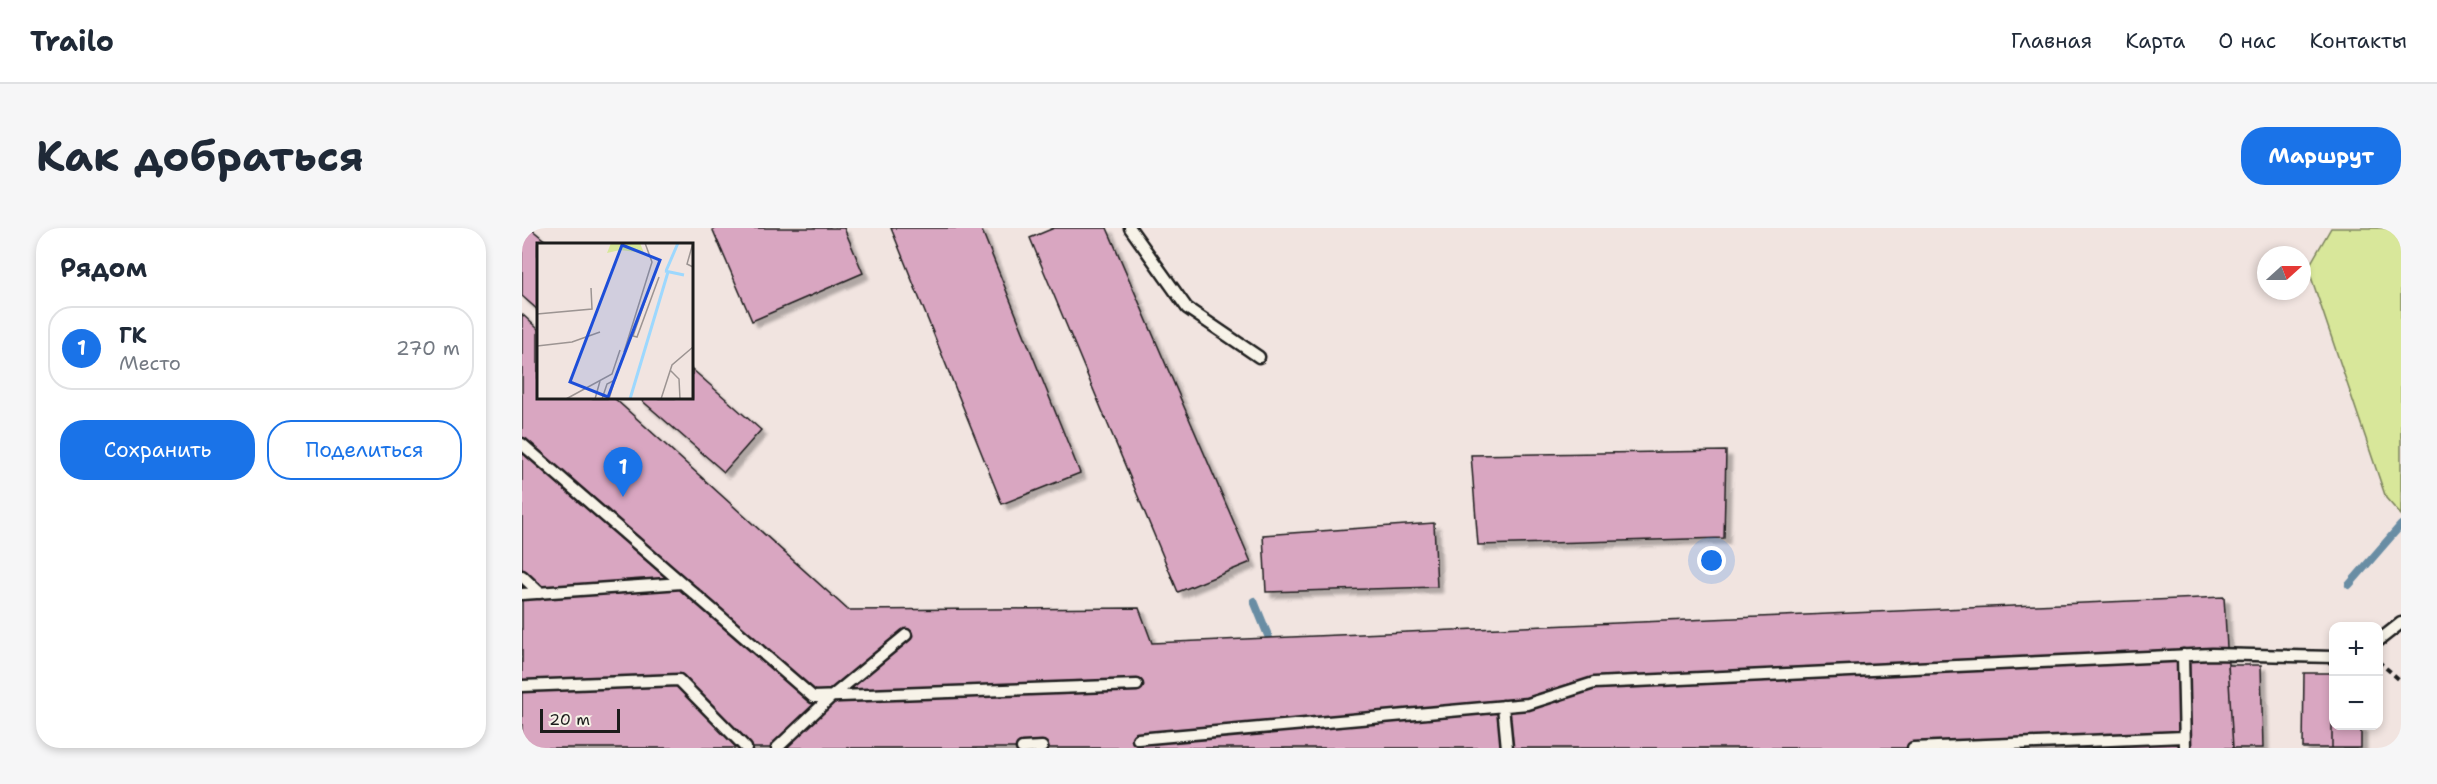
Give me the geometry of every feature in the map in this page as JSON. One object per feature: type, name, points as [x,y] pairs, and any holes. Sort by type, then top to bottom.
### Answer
[{"type":"lane","points":[[1130,228],[1187,308],[1259,357]]},
{"type":"lane","points":[[522,444],[813,697],[1137,686]]},
{"type":"lane","points":[[522,576],[540,593]]},
{"type":"lane","points":[[522,594],[681,583]]},
{"type":"lane","points":[[2383,638],[2401,623]]},
{"type":"lane","points":[[777,748],[832,696],[906,635]]},
{"type":"lane","points":[[1913,748],[2185,743],[2183,656]]},
{"type":"lane","points":[[1138,739],[1528,704],[1594,683],[2183,656],[2329,657]]},
{"type":"lane","points":[[522,686],[679,680],[746,748]]},
{"type":"lane","points":[[1503,706],[1507,748]]},
{"type":"lane","points":[[1022,748],[1042,747]]},
{"type":"path","points":[[2383,665],[2401,681]]},
{"type":"green space","points":[[2331,228],[2401,228],[2401,515],[2386,498],[2311,277],[2311,263]]},
{"type":"building","points":[[522,228],[530,228],[548,243],[537,243],[537,309],[522,296]]},
{"type":"building","points":[[712,228],[844,228],[863,273],[752,321]]},
{"type":"building","points":[[891,228],[981,228],[1080,473],[1002,504]]},
{"type":"building","points":[[1054,228],[1107,228],[1251,562],[1178,592],[1030,238]]},
{"type":"building","points":[[522,314],[537,328],[537,399],[615,399],[848,610],[1139,608],[1152,643],[2224,597],[2233,748],[522,748]]},
{"type":"building","points":[[693,370],[761,430],[724,472],[640,399],[693,399]]},
{"type":"building","points":[[1726,451],[1724,538],[1478,545],[1471,455]]},
{"type":"building","points":[[1434,523],[1437,587],[1266,592],[1263,535]]},
{"type":"building","points":[[2228,665],[2261,665],[2263,748],[2233,748]]},
{"type":"building","points":[[2304,673],[2329,673],[2329,730],[2332,730],[2332,748],[2303,748]]},
{"type":"building","points":[[2332,730],[2361,730],[2361,748],[2332,748]]},
{"type":"waterway","points":[[2349,585],[2401,525]]},
{"type":"waterway","points":[[1254,601],[1269,638]]},
{"type":"place","name":"ГК","points":[[623,497]]}]
